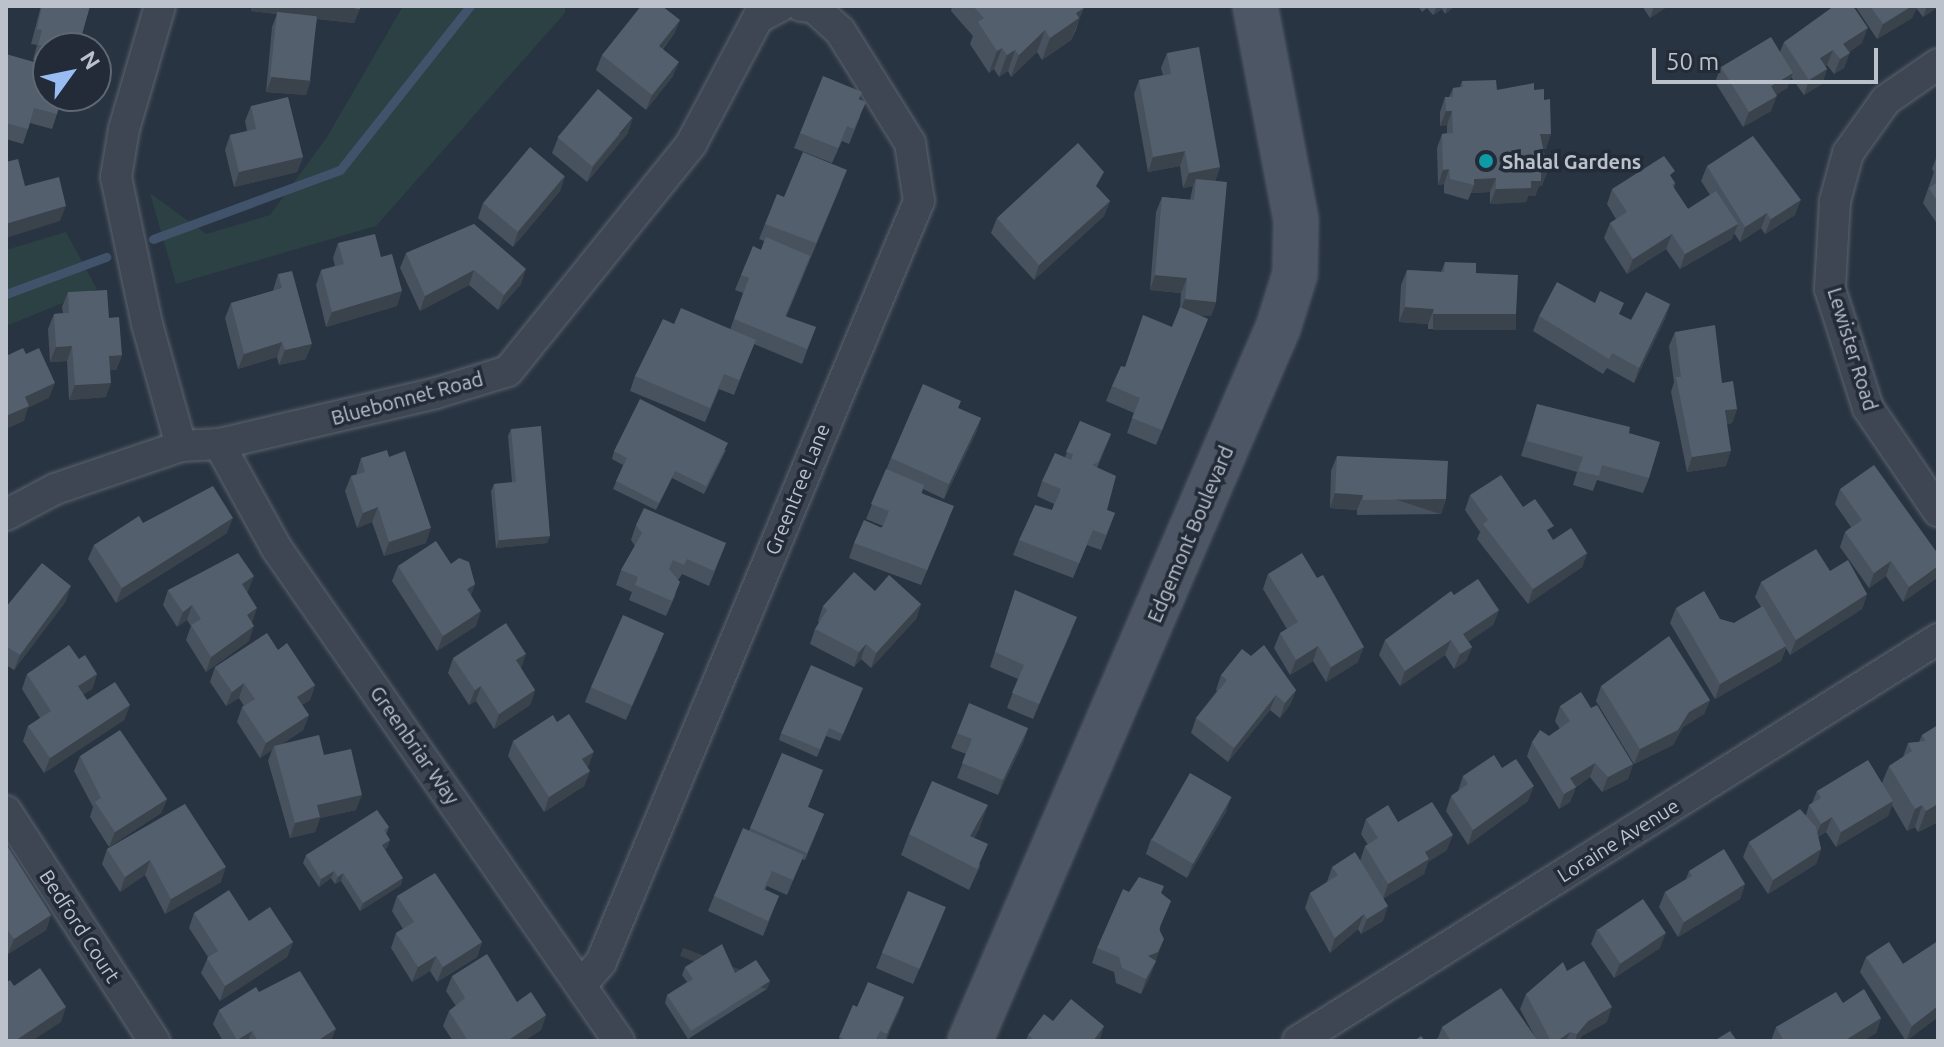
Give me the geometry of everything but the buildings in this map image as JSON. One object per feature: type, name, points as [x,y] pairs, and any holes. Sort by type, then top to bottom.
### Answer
[{"type":"street","points":[[160,6],[124,129],[116,177],[147,324],[181,446]]},
{"type":"street","name":"Bluebonnet Road","points":[[6,515],[55,489],[181,446],[219,444],[436,393],[508,371],[691,144],[758,18],[781,6]]},
{"type":"street","points":[[801,6],[813,7]]},
{"type":"street","name":"Edgemont Boulevard","points":[[970,1041],[1272,343],[1295,274],[1296,220],[1255,6]]},
{"type":"street","name":"Greentree Lane","points":[[582,984],[601,962],[919,201],[910,143],[840,31],[813,7]]},
{"type":"street","name":"Lewister Road","points":[[1938,64],[1886,100],[1848,153],[1835,201],[1830,289],[1868,408],[1938,511]]},
{"type":"street","name":"Greenbriar Way","points":[[219,444],[277,549],[619,1041]]},
{"type":"street","name":"Loraine Avenue","points":[[1298,1041],[1938,639]]},
{"type":"street","name":"Bedford Court","points":[[6,811],[154,1041]]},
{"type":"green space","points":[[403,6],[565,6],[565,13],[376,226],[176,284],[150,193],[206,234],[270,215],[327,137]]},
{"type":"green space","points":[[66,232],[97,289],[6,326],[6,250]]},
{"type":"waterway","points":[[153,239],[340,170],[470,6]]},
{"type":"waterway","points":[[6,294],[106,257]]},
{"type":"place","name":"Shalal Gardens","points":[[1486,161]]}]
